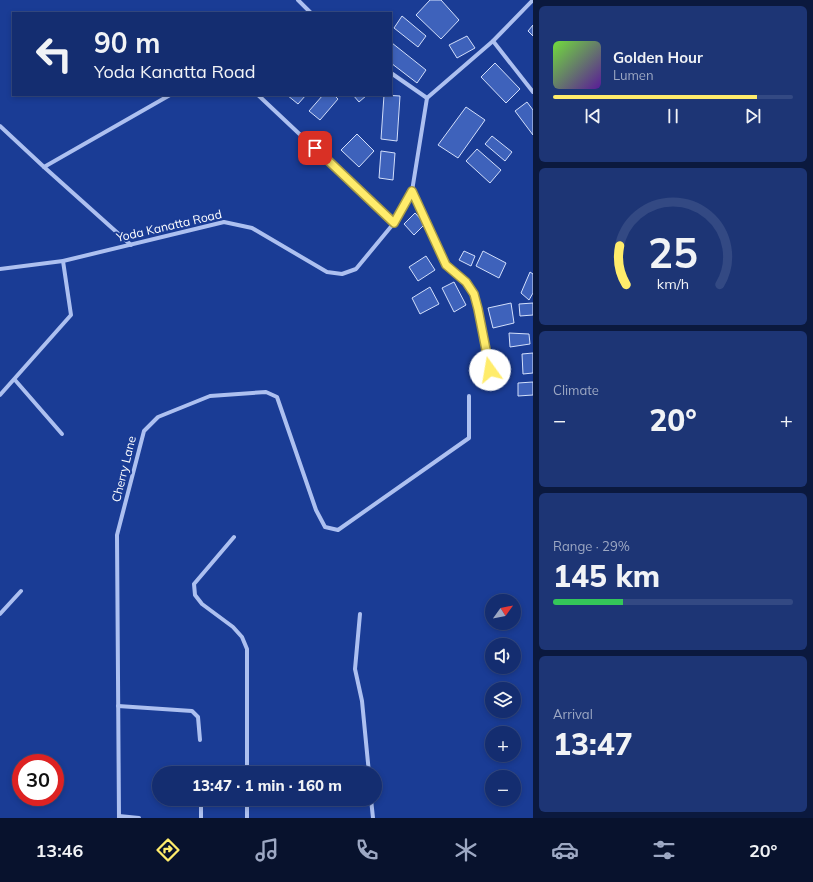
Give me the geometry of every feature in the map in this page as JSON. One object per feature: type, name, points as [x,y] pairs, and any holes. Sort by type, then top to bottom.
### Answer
[{"type":"street","points":[[298,0],[311,12]]},
{"type":"street","points":[[392,73],[426,98],[493,41],[533,0]]},
{"type":"street","points":[[493,41],[533,92]]},
{"type":"street","points":[[44,168],[168,96]]},
{"type":"street","points":[[259,96],[394,223]]},
{"type":"street","name":"Yoda Kanatta Road","points":[[0,269],[63,261],[224,222],[252,228],[327,272],[342,274],[356,269],[394,223],[412,191],[426,98]]},
{"type":"street","points":[[0,126],[44,168],[131,245]]},
{"type":"street","points":[[412,191],[446,265],[466,282],[474,294],[490,370]]},
{"type":"street","points":[[0,395],[15,380],[71,315],[63,261]]},
{"type":"street","points":[[15,380],[62,434]]},
{"type":"street","name":"Cherry Lane","points":[[119,817],[118,535],[144,431],[158,417],[210,396],[266,392],[277,396],[316,510],[325,527],[338,530],[469,438],[469,396]]},
{"type":"street","points":[[234,537],[194,584],[195,595],[202,604],[233,627],[242,637],[247,649],[247,766]]},
{"type":"street","points":[[0,614],[21,591]]},
{"type":"street","points":[[360,614],[355,669],[362,701],[368,766]]},
{"type":"street","points":[[118,706],[192,710],[198,717],[200,740]]},
{"type":"street","points":[[201,806],[201,818]]},
{"type":"street","points":[[247,806],[247,818]]},
{"type":"street","points":[[372,806],[373,818]]},
{"type":"street","points":[[119,817],[139,818]]},
{"type":"building","points":[[430,0],[441,0],[459,20],[441,39],[416,15]]},
{"type":"building","points":[[402,16],[426,36],[418,47],[394,28]]},
{"type":"building","points":[[533,25],[533,36],[528,31]]},
{"type":"building","points":[[467,36],[475,48],[457,58],[449,45]]},
{"type":"building","points":[[392,43],[426,70],[417,83],[392,64]]},
{"type":"building","points":[[495,63],[520,89],[506,103],[481,77]]},
{"type":"building","points":[[288,96],[305,96],[298,104]]},
{"type":"building","points":[[322,96],[335,96],[338,99],[320,120],[309,111]]},
{"type":"building","points":[[354,96],[366,96],[359,102]]},
{"type":"building","points":[[384,96],[400,96],[397,141],[381,139]]},
{"type":"building","points":[[527,102],[533,110],[533,135],[515,111]]},
{"type":"building","points":[[466,107],[485,120],[458,158],[438,145]]},
{"type":"building","points":[[357,134],[374,151],[359,167],[341,150]]},
{"type":"building","points":[[492,136],[512,152],[505,161],[485,144]]},
{"type":"building","points":[[477,149],[501,170],[490,183],[466,161]]},
{"type":"building","points":[[381,151],[395,153],[393,180],[379,178]]},
{"type":"building","points":[[415,213],[425,224],[414,235],[404,224]]},
{"type":"building","points":[[464,251],[475,256],[471,266],[459,260]]},
{"type":"building","points":[[483,251],[506,263],[499,278],[476,266]]},
{"type":"building","points":[[426,256],[435,270],[418,281],[409,267]]},
{"type":"building","points":[[530,272],[533,274],[533,293],[529,300],[521,293]]},
{"type":"building","points":[[454,282],[466,305],[454,312],[442,288]]},
{"type":"building","points":[[430,287],[439,304],[420,314],[412,298]]},
{"type":"building","points":[[511,303],[514,323],[493,328],[488,308]]},
{"type":"building","points":[[533,303],[533,315],[520,316],[519,304]]},
{"type":"building","points":[[509,333],[529,334],[530,344],[510,347]]},
{"type":"building","points":[[533,353],[533,373],[523,374],[522,354]]},
{"type":"building","points":[[533,382],[533,395],[518,396],[518,383]]},
{"type":"route","points":[[315,148],[394,223],[412,191],[446,265],[466,282],[474,294],[490,370]]}]
